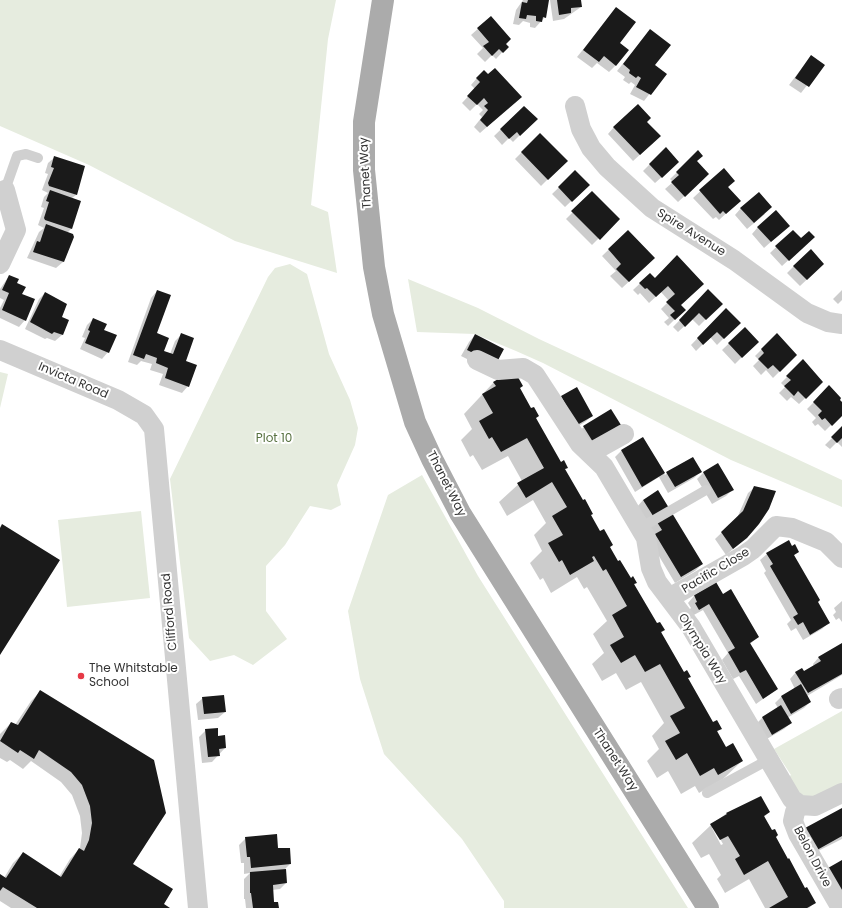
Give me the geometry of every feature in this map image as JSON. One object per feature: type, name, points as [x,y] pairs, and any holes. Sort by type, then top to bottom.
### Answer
[{"type":"main road","name":"Thanet Way","points":[[383,0],[364,122],[364,170],[368,220],[383,314],[415,422],[460,514],[708,908]]},
{"type":"street","name":"Spire Avenue","points":[[575,106],[581,129],[591,148],[607,167],[652,208],[734,260],[807,313],[828,322],[842,324]]},
{"type":"street","points":[[0,264],[16,230],[2,191]]},
{"type":"street","name":"Invicta Road","points":[[0,350],[118,400],[144,415]]},
{"type":"street","name":"Olympia Way","points":[[477,360],[498,370],[523,368],[535,375],[580,444],[604,467],[646,538],[648,556],[653,574],[691,627],[788,794],[800,804]]},
{"type":"street","name":"Clifford Road","points":[[144,415],[154,429],[198,908]]},
{"type":"street","points":[[590,453],[624,434]]},
{"type":"street","name":"Pacific Close","points":[[669,598],[743,556],[753,549],[776,526],[792,528],[826,542],[842,556]]},
{"type":"street","points":[[800,804],[816,806],[842,793]]},
{"type":"street","name":"Belon Drive","points":[[800,804],[795,812],[793,821],[798,834],[841,908]]},
{"type":"lane","points":[[2,191],[17,156],[26,154],[38,158]]},
{"type":"lane","points":[[640,528],[706,490]]},
{"type":"lane","points":[[707,793],[768,760]]},
{"type":"green space","points":[[0,0],[336,0],[328,39],[311,205],[328,212],[337,273],[235,241],[89,165],[0,126]]},
{"type":"green space","name":"Plot 10","points":[[290,264],[307,274],[329,354],[350,400],[358,428],[355,445],[337,485],[341,505],[331,510],[310,506],[285,545],[266,566],[266,611],[287,639],[253,665],[234,655],[210,661],[189,638],[170,479],[268,277],[275,268]]},
{"type":"green space","points":[[408,279],[478,308],[539,339],[842,480],[842,507],[731,460],[543,363],[475,334],[417,332]]},
{"type":"green space","points":[[0,372],[8,374],[0,408]]},
{"type":"green space","points":[[422,475],[478,576],[688,908],[504,908],[504,901],[462,839],[384,754],[360,679],[348,611],[388,495]]},
{"type":"green space","points":[[141,511],[150,598],[67,607],[58,520]]},
{"type":"green space","points":[[842,711],[842,784],[821,797],[807,798],[801,794],[787,778],[791,775],[774,749]]},
{"type":"building","points":[[528,0],[549,0],[546,18],[543,17],[542,22],[536,21],[536,16],[527,15],[526,19],[519,18],[522,2],[527,3]]},
{"type":"building","points":[[557,0],[581,0],[582,7],[571,8],[571,13],[559,15]]},
{"type":"building","points":[[616,7],[636,22],[620,43],[629,50],[616,66],[604,56],[599,62],[583,50]]},
{"type":"building","points":[[491,16],[511,39],[506,44],[509,47],[503,53],[499,49],[492,56],[483,46],[489,42],[477,28]]},
{"type":"building","points":[[650,29],[671,45],[655,65],[667,74],[651,95],[636,87],[641,78],[638,76],[636,78],[629,73],[630,70],[623,64]]},
{"type":"building","points":[[811,55],[825,65],[809,87],[795,78]]},
{"type":"building","points":[[495,68],[522,97],[487,127],[480,120],[488,110],[484,106],[488,103],[484,98],[477,105],[467,96],[480,82],[476,78],[484,70],[488,74]]},
{"type":"building","points":[[638,104],[651,118],[647,122],[661,136],[640,155],[613,127]]},
{"type":"building","points":[[524,106],[538,119],[520,136],[517,132],[509,139],[500,129]]},
{"type":"building","points":[[540,133],[568,161],[548,180],[521,152]]},
{"type":"building","points":[[666,147],[679,162],[662,178],[649,164]]},
{"type":"building","points":[[698,150],[703,156],[697,161],[709,174],[685,197],[671,182],[679,175],[676,172]]},
{"type":"building","points":[[54,156],[85,166],[77,195],[49,186],[48,183],[54,168],[51,167]]},
{"type":"building","points":[[724,168],[735,181],[728,187],[741,201],[726,214],[723,211],[720,214],[699,190]]},
{"type":"building","points":[[575,170],[590,185],[572,202],[558,187]]},
{"type":"building","points":[[50,190],[81,201],[72,229],[45,220],[44,218],[49,202],[46,201]]},
{"type":"building","points":[[592,191],[620,219],[600,240],[571,211]]},
{"type":"building","points":[[759,192],[772,207],[754,223],[740,208]]},
{"type":"building","points":[[776,210],[790,226],[771,242],[757,227]]},
{"type":"building","points":[[46,224],[73,234],[74,237],[64,262],[33,252],[37,241],[40,242]]},
{"type":"building","points":[[628,230],[655,258],[629,282],[616,269],[621,264],[608,249]]},
{"type":"building","points":[[793,230],[801,238],[809,231],[815,237],[789,261],[775,246]]},
{"type":"building","points":[[811,249],[824,264],[807,280],[793,266]]},
{"type":"building","points":[[677,255],[704,284],[681,305],[686,310],[675,320],[670,315],[675,311],[666,302],[675,294],[668,286],[656,297],[647,288],[645,289],[639,283],[650,273],[655,278]]},
{"type":"building","points":[[9,275],[19,279],[17,283],[26,287],[22,294],[35,299],[26,321],[2,310],[9,293],[2,290]]},
{"type":"building","points":[[708,289],[723,304],[706,320],[699,313],[685,327],[679,320]]},
{"type":"building","points":[[157,290],[171,295],[157,333],[169,338],[164,351],[173,354],[181,333],[194,338],[186,361],[197,365],[189,387],[165,378],[168,368],[156,363],[157,358],[146,354],[144,359],[133,355]]},
{"type":"building","points":[[45,292],[67,304],[62,317],[69,320],[63,335],[54,332],[52,334],[30,322]]},
{"type":"building","points":[[726,308],[741,323],[724,339],[717,332],[703,345],[697,338]]},
{"type":"building","points":[[93,318],[107,324],[104,330],[117,335],[109,353],[85,343]]},
{"type":"building","points":[[745,327],[759,342],[742,358],[728,343]]},
{"type":"building","points":[[777,333],[797,355],[780,372],[773,365],[768,369],[758,359],[764,353],[761,349]]},
{"type":"building","points":[[475,334],[504,349],[496,364],[467,350]]},
{"type":"building","points":[[803,359],[823,382],[806,399],[798,391],[794,396],[784,386],[791,380],[786,376]]},
{"type":"building","points":[[514,370],[523,386],[520,388],[531,408],[534,407],[539,416],[536,418],[561,462],[564,460],[568,468],[565,469],[583,500],[585,499],[593,514],[591,515],[600,531],[604,529],[613,545],[610,547],[618,561],[620,560],[631,578],[633,576],[637,583],[634,584],[657,623],[660,622],[665,630],[661,632],[684,672],[687,670],[691,677],[688,678],[713,722],[717,720],[722,729],[717,731],[726,747],[733,743],[743,761],[718,775],[714,768],[700,776],[687,753],[676,760],[665,741],[680,733],[670,716],[685,708],[660,664],[645,672],[635,655],[621,663],[610,645],[624,637],[612,615],[627,606],[606,569],[603,571],[594,556],[592,557],[594,561],[570,575],[562,560],[559,562],[548,543],[563,535],[552,516],[567,507],[552,482],[526,498],[517,483],[544,468],[527,438],[501,452],[492,437],[489,439],[479,421],[493,413],[482,394],[496,386],[493,382]]},
{"type":"building","points":[[829,385],[841,398],[840,400],[842,402],[842,416],[832,426],[825,418],[822,420],[818,415],[822,411],[813,402]]},
{"type":"building","points":[[577,387],[593,416],[577,425],[561,396]]},
{"type":"building","points":[[611,409],[621,425],[593,442],[583,426]]},
{"type":"building","points":[[842,426],[842,438],[837,443],[831,437]]},
{"type":"building","points":[[643,437],[665,473],[642,487],[621,450]]},
{"type":"building","points":[[693,457],[702,472],[675,487],[666,472]]},
{"type":"building","points":[[718,463],[734,490],[718,498],[703,472]]},
{"type":"building","points":[[754,486],[776,491],[769,509],[759,524],[747,538],[733,549],[721,532],[743,511]]},
{"type":"building","points":[[658,490],[703,564],[681,577],[655,534],[662,530],[643,500]]},
{"type":"building","points":[[2,524],[60,560],[0,655],[0,528]]},
{"type":"building","points":[[789,540],[792,546],[795,544],[799,552],[794,555],[820,600],[818,602],[830,623],[810,635],[803,622],[798,625],[793,617],[798,614],[770,566],[773,564],[766,553]]},
{"type":"building","points":[[716,582],[723,594],[731,589],[759,637],[750,643],[778,689],[763,699],[746,670],[740,673],[728,652],[735,648],[709,604],[699,610],[695,603],[697,602],[694,595]]},
{"type":"building","points":[[842,643],[842,674],[808,693],[795,672],[802,668],[804,671],[821,661],[818,657]]},
{"type":"building","points":[[801,684],[811,702],[791,714],[781,696]]},
{"type":"building","points":[[40,690],[154,760],[166,813],[133,864],[173,889],[164,904],[170,908],[37,908],[3,887],[0,891],[0,874],[6,878],[23,852],[61,877],[79,848],[84,851],[89,840],[92,823],[90,806],[82,785],[71,772],[39,750],[34,759],[20,750],[18,753],[0,741],[11,722],[18,725]]},
{"type":"building","points":[[224,695],[226,712],[204,714],[202,697]]},
{"type":"building","points":[[781,705],[792,723],[772,735],[762,717]]},
{"type":"building","points":[[218,728],[218,736],[225,735],[226,748],[219,749],[220,756],[208,757],[205,729]]},
{"type":"building","points":[[761,796],[770,812],[764,816],[772,830],[775,829],[778,835],[776,837],[788,859],[789,858],[805,888],[807,887],[816,903],[807,908],[769,908],[788,897],[768,861],[744,875],[735,859],[740,856],[728,836],[720,840],[710,824],[727,814],[726,813]]},
{"type":"building","points":[[842,808],[842,836],[817,850],[805,828]]},
{"type":"building","points":[[277,834],[278,848],[290,848],[291,864],[251,868],[250,857],[247,857],[245,837]]},
{"type":"building","points":[[842,860],[842,894],[828,868]]},
{"type":"building","points":[[286,869],[287,883],[273,885],[274,902],[278,902],[279,908],[253,908],[250,893],[250,872]]},
{"type":"place","name":"The Whitstable School","points":[[81,676]]}]
